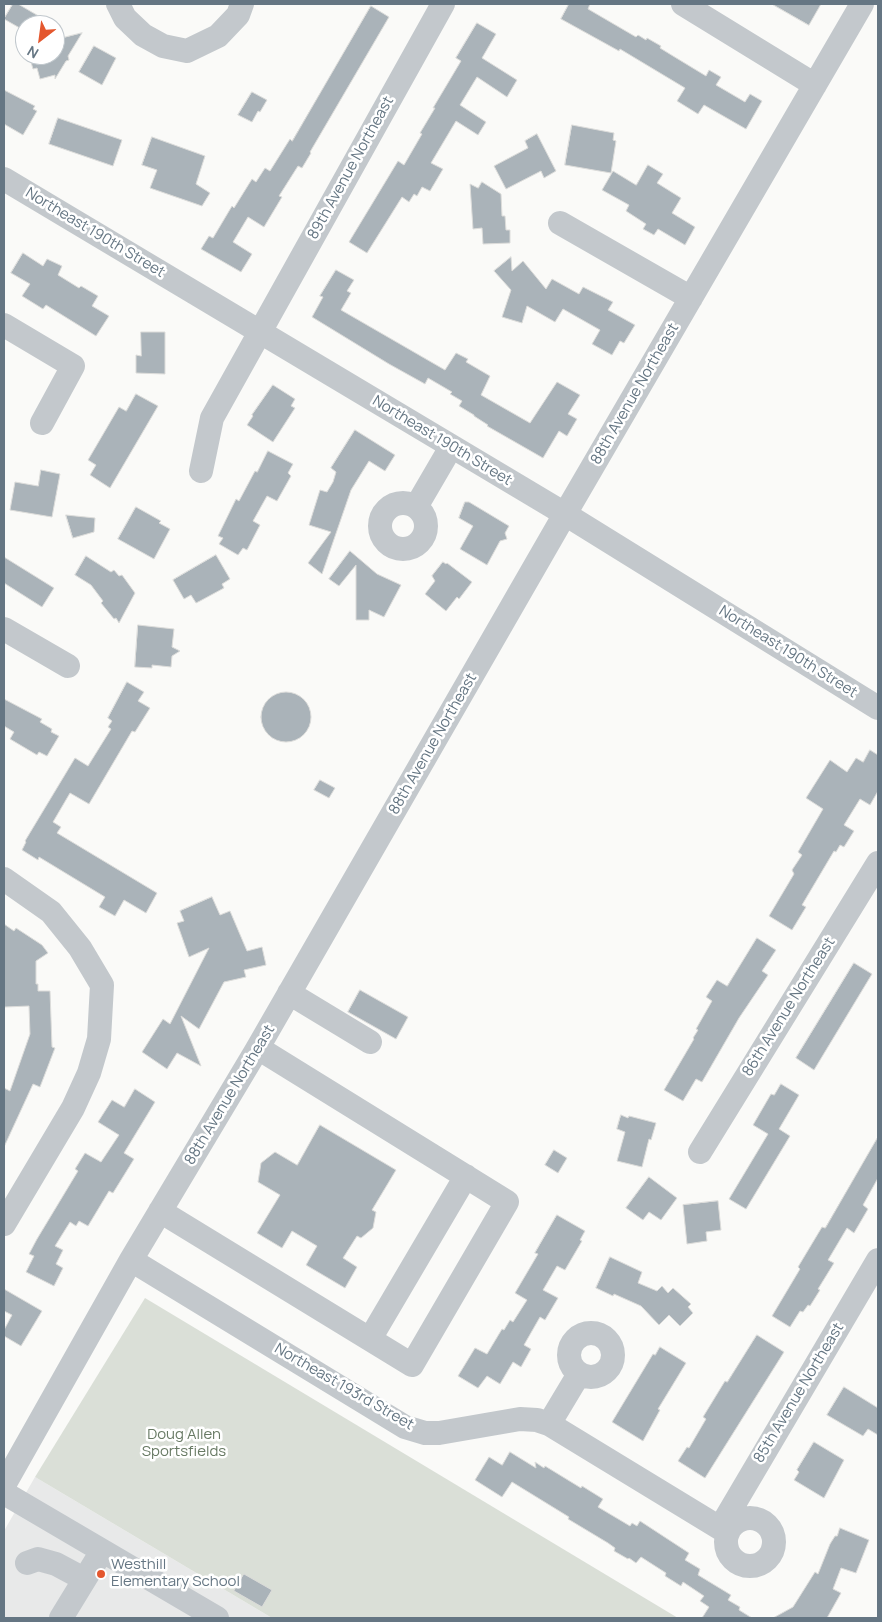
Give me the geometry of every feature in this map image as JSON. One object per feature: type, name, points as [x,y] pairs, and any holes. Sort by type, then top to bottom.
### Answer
[{"type":"street","points":[[118,4],[125,18],[142,34],[163,46],[187,51],[218,36],[238,15],[242,4]]},
{"type":"street","name":"89th Avenue Northeast","points":[[201,471],[212,418],[443,4]]},
{"type":"street","points":[[683,4],[814,85]]},
{"type":"street","name":"88th Avenue Northeast","points":[[4,1485],[131,1260],[258,1048],[565,514],[862,4]]},
{"type":"street","name":"Northeast 190th Street","points":[[4,179],[565,514],[878,708]]},
{"type":"street","points":[[560,223],[691,298]]},
{"type":"street","points":[[4,325],[73,366],[42,423]]},
{"type":"street","points":[[416,507],[451,447]]},
{"type":"street","points":[[4,629],[68,666]]},
{"type":"street","name":"86th Avenue Northeast","points":[[700,1152],[878,863]]},
{"type":"street","points":[[4,879],[51,912],[80,948],[102,985],[99,1039],[89,1074],[73,1108],[4,1224]]},
{"type":"street","points":[[289,994],[370,1042]]},
{"type":"street","points":[[160,1211],[412,1365],[507,1202],[258,1048]]},
{"type":"street","points":[[370,1339],[466,1176]]},
{"type":"street","name":"Northeast 193rd Street","points":[[131,1260],[406,1426],[425,1432],[439,1433],[520,1419],[537,1420],[549,1424],[724,1530]]},
{"type":"street","name":"85th Avenue Northeast","points":[[724,1530],[878,1260]]},
{"type":"street","points":[[549,1424],[579,1374]]},
{"type":"street","points":[[4,1493],[217,1618]]},
{"type":"street","points":[[60,1618],[102,1551]]},
{"type":"street","points":[[27,1563],[38,1559],[56,1564],[84,1579]]},
{"type":"shaded area","name":"Westhill Elementary School","points":[[35,1477],[272,1618],[4,1618],[4,1531]]},
{"type":"green space","name":"Doug Allen Sportsfields","points":[[145,1298],[678,1618],[272,1618],[35,1477]]},
{"type":"building","points":[[13,4],[18,4],[37,15],[15,15],[15,25],[4,19]]},
{"type":"building","points":[[569,4],[590,4],[588,9],[636,37],[638,35],[646,40],[647,38],[706,76],[709,70],[721,77],[716,85],[745,102],[750,94],[762,101],[746,129],[704,105],[698,114],[677,101],[685,88],[620,49],[619,51],[561,19]]},
{"type":"building","points":[[772,4],[821,4],[809,25]]},
{"type":"building","points":[[371,6],[389,17],[302,168],[298,166],[279,196],[282,197],[264,227],[248,217],[233,242],[252,254],[241,272],[201,249],[209,236],[213,238],[232,206],[234,208],[252,179],[256,182],[265,168],[270,171],[290,139],[292,141]]},
{"type":"building","points":[[477,23],[496,34],[482,58],[517,80],[507,97],[477,77],[460,105],[486,122],[478,135],[456,121],[431,163],[443,169],[430,191],[422,187],[417,196],[414,194],[409,202],[402,197],[367,253],[349,242],[398,161],[404,165],[435,108],[433,108],[461,61],[456,58]]},
{"type":"building","points":[[82,33],[68,56],[69,60],[65,63],[65,37]]},
{"type":"building","points":[[94,46],[116,58],[102,85],[79,72]]},
{"type":"building","points":[[32,65],[64,65],[55,79],[55,75],[40,79],[37,68],[33,69]]},
{"type":"building","points":[[4,90],[35,106],[33,109],[37,111],[23,135],[4,124]]},
{"type":"building","points":[[252,92],[267,100],[252,122],[238,115]]},
{"type":"building","points":[[58,118],[122,140],[113,166],[49,144]]},
{"type":"building","points":[[572,125],[614,133],[613,140],[616,141],[611,173],[565,165]]},
{"type":"building","points":[[537,134],[556,171],[544,178],[541,171],[506,189],[494,166],[528,148],[525,141]]},
{"type":"building","points":[[152,137],[205,156],[196,184],[210,193],[202,206],[150,188],[157,170],[142,165]]},
{"type":"building","points":[[648,165],[663,174],[657,183],[681,198],[672,213],[695,227],[685,245],[658,229],[654,235],[643,229],[646,224],[626,211],[629,205],[602,190],[613,171],[636,185]]},
{"type":"building","points":[[482,182],[501,194],[502,216],[505,216],[506,230],[510,230],[510,243],[483,244],[482,228],[473,229],[470,184],[478,188]]},
{"type":"building","points":[[23,253],[43,266],[47,259],[62,266],[58,275],[79,288],[81,286],[98,296],[92,306],[109,316],[96,336],[46,305],[43,309],[22,296],[30,284],[11,273]]},
{"type":"building","points":[[511,257],[512,271],[523,261],[546,289],[552,279],[579,294],[583,287],[613,302],[608,310],[635,325],[624,343],[620,341],[612,355],[592,344],[600,330],[563,309],[555,322],[527,306],[522,323],[502,317],[511,290],[494,271]]},
{"type":"building","points":[[336,270],[354,280],[347,291],[351,293],[341,310],[445,370],[456,353],[468,359],[466,362],[490,376],[481,395],[530,423],[557,382],[580,395],[568,414],[577,419],[567,436],[559,431],[543,458],[487,426],[459,406],[462,401],[450,394],[452,392],[428,378],[425,384],[312,317],[323,297],[320,296]]},
{"type":"building","points":[[141,332],[165,332],[165,374],[136,373],[136,355],[141,356]]},
{"type":"building","points":[[273,385],[295,399],[291,406],[295,408],[273,442],[247,425]]},
{"type":"building","points":[[136,394],[158,406],[110,488],[90,475],[96,465],[88,460],[119,407],[126,411]]},
{"type":"building","points":[[355,430],[395,455],[385,471],[369,461],[351,490],[322,574],[308,563],[331,532],[309,525],[320,490],[327,492],[333,482],[336,472],[331,468]]},
{"type":"building","points":[[268,451],[293,464],[288,473],[291,476],[277,501],[267,496],[253,521],[260,525],[247,550],[243,548],[238,555],[219,544],[223,538],[218,536],[236,499],[239,501]]},
{"type":"building","points":[[41,470],[60,474],[52,517],[10,510],[15,482],[38,486]]},
{"type":"building","points":[[465,502],[469,502],[509,526],[505,533],[507,539],[500,541],[487,565],[460,549],[473,526],[459,518]]},
{"type":"building","points":[[136,507],[161,521],[159,523],[170,529],[154,559],[118,539]]},
{"type":"building","points":[[66,515],[95,518],[94,532],[73,538]]},
{"type":"building","points":[[350,551],[377,574],[401,585],[384,617],[369,610],[369,620],[356,620],[356,565],[339,586],[329,579]]},
{"type":"building","points":[[216,555],[230,579],[222,584],[224,588],[196,603],[191,595],[184,599],[173,580]]},
{"type":"building","points":[[86,556],[111,572],[114,570],[119,576],[122,575],[135,593],[119,623],[101,603],[103,601],[91,585],[75,575]]},
{"type":"building","points":[[4,557],[54,588],[42,607],[4,583]]},
{"type":"building","points":[[443,562],[472,582],[459,599],[457,597],[446,611],[425,594],[435,581],[432,576]]},
{"type":"building","points":[[138,625],[174,629],[172,647],[180,651],[172,656],[171,667],[152,665],[152,668],[135,667]]},
{"type":"building","points":[[127,682],[144,692],[138,701],[150,708],[135,732],[132,731],[89,804],[70,793],[53,822],[61,827],[57,833],[157,893],[146,913],[124,900],[115,916],[99,907],[105,897],[39,857],[38,860],[22,850],[25,841],[75,758],[88,766],[111,729],[108,727],[112,721],[108,718]]},
{"type":"building","points":[[281,692],[291,692],[304,699],[311,712],[311,722],[304,735],[291,742],[281,742],[272,738],[265,731],[261,722],[261,712],[265,703],[272,696]]},
{"type":"building","points":[[4,699],[42,719],[40,722],[52,729],[51,732],[59,736],[47,756],[39,752],[37,755],[10,739],[14,732],[4,726]]},
{"type":"building","points":[[870,750],[878,755],[878,791],[870,805],[860,799],[844,825],[854,831],[844,847],[840,845],[836,852],[834,851],[802,905],[806,907],[792,930],[769,916],[794,874],[792,870],[802,855],[798,852],[823,809],[806,798],[830,760],[847,772],[856,758],[863,762]]},
{"type":"building","points":[[320,780],[335,788],[329,798],[314,790]]},
{"type":"building","points":[[212,897],[220,915],[230,911],[247,951],[262,947],[266,965],[244,970],[246,977],[224,982],[199,1029],[181,1016],[201,1066],[177,1053],[167,1069],[142,1052],[163,1019],[170,1024],[209,948],[189,957],[177,923],[184,921],[180,911]]},
{"type":"building","points":[[4,924],[14,931],[16,928],[42,945],[48,953],[36,961],[36,984],[38,984],[38,991],[50,991],[52,1047],[55,1048],[40,1087],[33,1084],[4,1147],[4,1088],[10,1091],[30,1034],[29,1006],[5,1007]]},
{"type":"building","points":[[757,938],[776,950],[762,971],[768,975],[739,1018],[702,1082],[696,1079],[683,1101],[664,1090],[694,1039],[698,1030],[696,1029],[712,1001],[706,997],[717,980],[727,986]]},
{"type":"building","points":[[854,963],[872,974],[814,1070],[796,1058]]},
{"type":"building","points":[[360,990],[408,1017],[396,1039],[348,1012]]},
{"type":"building","points":[[781,1084],[799,1095],[779,1129],[790,1136],[746,1209],[729,1199],[768,1134],[753,1125],[771,1094],[774,1095]]},
{"type":"building","points":[[135,1089],[155,1102],[124,1153],[134,1159],[113,1193],[109,1191],[88,1226],[79,1221],[76,1226],[70,1222],[55,1246],[63,1250],[56,1264],[63,1268],[54,1286],[26,1272],[34,1256],[29,1254],[78,1171],[75,1169],[85,1153],[101,1162],[119,1135],[98,1122],[112,1100],[124,1107]]},
{"type":"building","points":[[621,1115],[656,1123],[651,1140],[649,1139],[642,1167],[617,1161],[625,1132],[617,1129]]},
{"type":"building","points":[[320,1125],[396,1170],[372,1210],[376,1212],[373,1228],[361,1238],[357,1236],[343,1258],[357,1267],[345,1288],[306,1265],[317,1246],[292,1231],[282,1248],[257,1233],[280,1195],[258,1182],[261,1163],[275,1152],[297,1165]]},
{"type":"building","points":[[878,1137],[878,1178],[863,1205],[868,1209],[854,1233],[847,1228],[828,1260],[834,1263],[818,1289],[820,1290],[810,1306],[808,1305],[803,1312],[800,1311],[790,1327],[772,1316],[800,1269],[798,1267],[822,1227],[825,1228]]},
{"type":"building","points":[[554,1150],[567,1158],[558,1173],[545,1165]]},
{"type":"building","points":[[649,1177],[677,1198],[661,1220],[649,1212],[643,1220],[626,1208]]},
{"type":"building","points":[[718,1201],[721,1230],[706,1232],[707,1241],[687,1244],[683,1205]]},
{"type":"building","points":[[557,1215],[585,1231],[580,1240],[582,1241],[565,1270],[557,1266],[543,1290],[558,1298],[545,1320],[540,1317],[524,1345],[531,1349],[521,1367],[513,1362],[500,1384],[487,1376],[478,1388],[458,1376],[475,1348],[487,1354],[502,1329],[504,1330],[510,1320],[513,1322],[527,1300],[515,1293],[538,1254],[535,1253]]},
{"type":"building","points":[[610,1257],[642,1272],[638,1283],[657,1291],[662,1286],[668,1293],[673,1288],[691,1304],[688,1307],[693,1313],[680,1326],[669,1315],[659,1325],[641,1306],[596,1288]]},
{"type":"building","points":[[4,1289],[42,1311],[21,1346],[4,1336],[4,1330],[12,1315],[4,1311]]},
{"type":"building","points":[[757,1335],[784,1352],[705,1478],[678,1461],[687,1447],[689,1448],[706,1419],[703,1417],[725,1381],[727,1382]]},
{"type":"building","points":[[660,1347],[686,1363],[658,1409],[660,1410],[643,1441],[612,1422],[653,1354],[655,1355]]},
{"type":"building","points":[[844,1387],[878,1408],[878,1435],[868,1429],[863,1436],[827,1415]]},
{"type":"building","points":[[814,1442],[844,1460],[824,1498],[794,1480],[799,1472],[797,1470]]},
{"type":"building","points":[[510,1452],[536,1468],[535,1462],[581,1488],[582,1486],[603,1499],[598,1507],[630,1526],[632,1523],[637,1526],[640,1521],[689,1553],[685,1560],[700,1569],[698,1575],[731,1595],[728,1600],[740,1607],[739,1610],[752,1618],[702,1618],[709,1607],[700,1601],[704,1596],[683,1582],[681,1586],[665,1576],[666,1573],[641,1557],[636,1563],[614,1551],[615,1548],[608,1543],[512,1482],[502,1497],[475,1480],[489,1457],[502,1465]]},
{"type":"building","points":[[840,1528],[869,1540],[856,1573],[841,1568],[833,1589],[841,1593],[827,1618],[773,1618],[793,1607],[815,1572],[818,1574],[830,1544],[835,1536],[837,1536]]},
{"type":"building","points":[[244,1574],[272,1590],[262,1607],[234,1591]]},
{"type":"place","name":"Westhill Elementary School","points":[[101,1574]]}]
